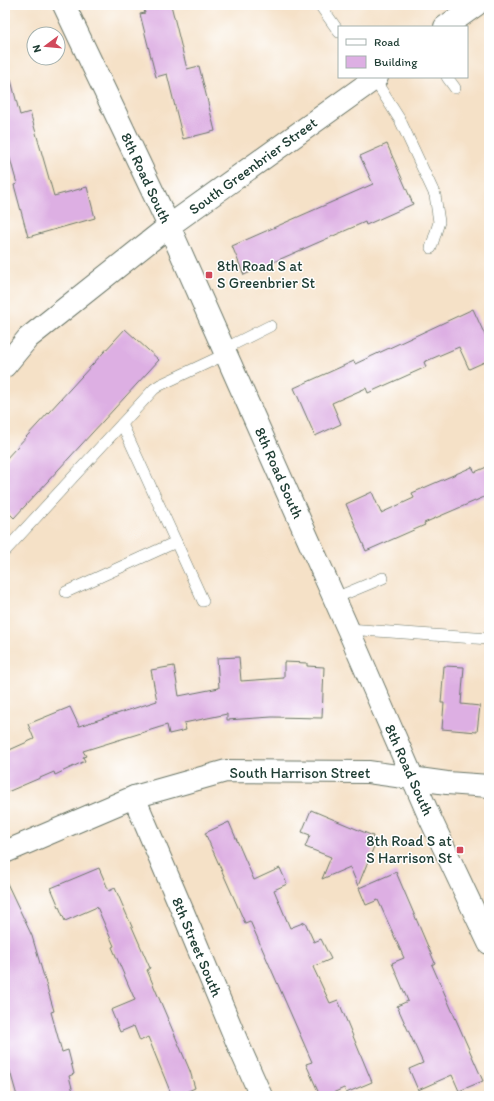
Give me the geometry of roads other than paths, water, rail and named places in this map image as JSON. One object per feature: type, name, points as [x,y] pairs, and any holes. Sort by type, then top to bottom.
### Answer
[{"type":"street","name":"8th Road South","points":[[64,5],[169,226],[335,598],[412,777],[489,943]]},
{"type":"street","points":[[446,26],[476,5]]},
{"type":"street","name":"South Greenbrier Street","points":[[5,366],[28,338],[169,226],[375,78]]},
{"type":"street","name":"South Harrison Street","points":[[5,852],[134,797],[226,771],[368,772],[447,783],[489,786]]},
{"type":"street","name":"8th Street South","points":[[134,797],[261,1096]]},
{"type":"lane","points":[[320,5],[338,31]]},
{"type":"lane","points":[[375,78],[400,120],[435,195],[439,222],[431,248]]},
{"type":"lane","points":[[448,78],[455,88]]},
{"type":"lane","points":[[5,551],[160,385],[270,326]]},
{"type":"lane","points":[[122,424],[202,601]]},
{"type":"lane","points":[[66,592],[176,542]]},
{"type":"lane","points":[[335,598],[383,578]]},
{"type":"lane","points":[[348,629],[489,639]]},
{"type":"place","name":"8th Road S at S Greenbrier St","points":[[209,275]]},
{"type":"place","name":"8th Road S at S Harrison St","points":[[460,850]]}]
